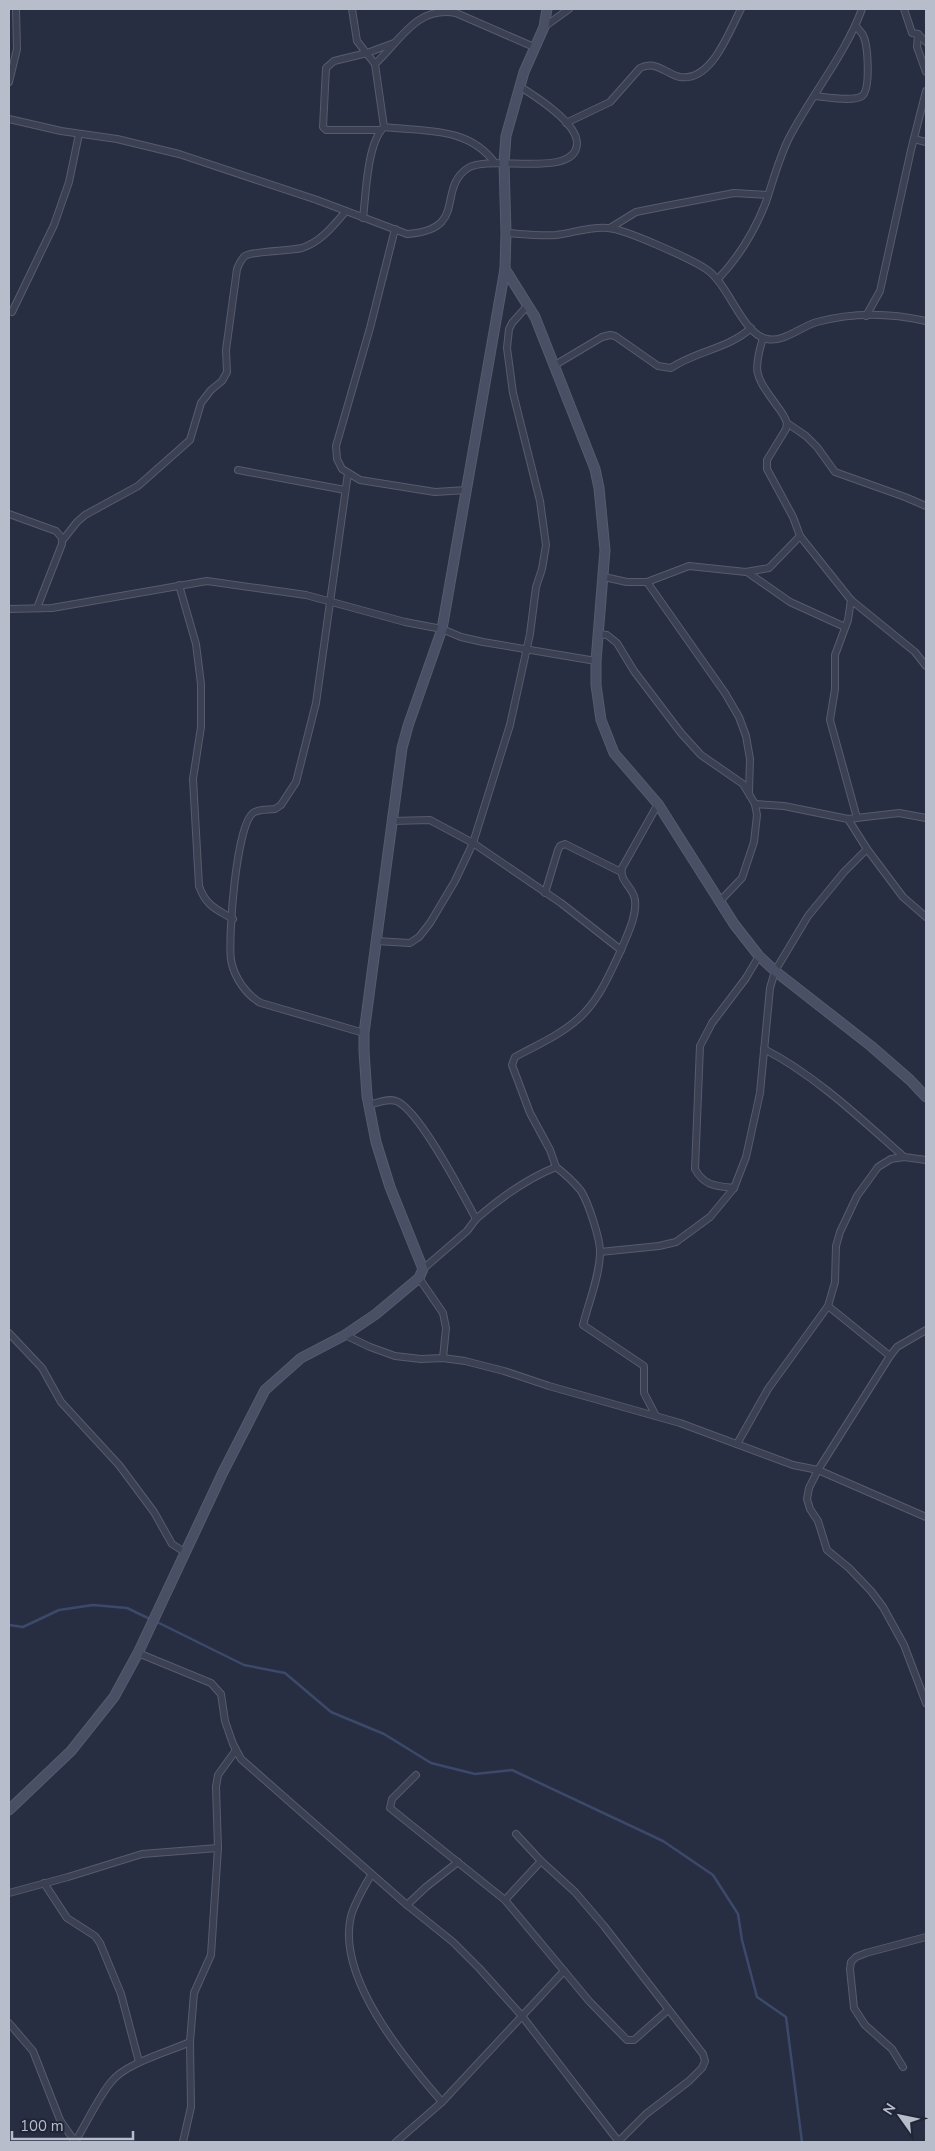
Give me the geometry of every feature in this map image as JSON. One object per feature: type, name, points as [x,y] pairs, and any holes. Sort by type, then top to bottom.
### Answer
[{"type":"street","points":[[9,82],[17,49],[16,9]]},
{"type":"street","points":[[352,9],[357,41],[375,64],[382,128],[375,139],[363,218]]},
{"type":"street","points":[[465,9],[468,18]]},
{"type":"street","points":[[423,1269],[390,1187],[376,1142],[369,1105],[364,1033],[402,748],[442,629],[505,268],[506,233],[500,163],[519,86],[544,27],[547,9]]},
{"type":"street","points":[[544,27],[569,9]]},
{"type":"street","points":[[566,123],[610,102],[640,68],[646,65],[653,65],[679,77],[698,75],[707,68],[716,56],[742,9]]},
{"type":"street","points":[[718,279],[733,262],[748,239],[768,195],[789,138],[856,26],[862,9]]},
{"type":"street","points":[[904,9],[912,33],[918,34],[926,42]]},
{"type":"street","points":[[375,64],[416,22],[434,12],[444,10],[456,13],[534,47]]},
{"type":"street","points":[[815,96],[854,99],[861,97],[865,92],[867,86],[867,52],[863,35],[856,26]]},
{"type":"street","points":[[918,34],[916,47],[926,72]]},
{"type":"street","points":[[395,43],[367,54],[334,61],[326,68],[323,127],[326,130],[382,128],[447,132],[479,146],[500,163]]},
{"type":"street","points":[[9,47],[17,49]]},
{"type":"street","points":[[9,119],[60,131],[117,139],[179,154],[346,211],[407,234],[422,233],[437,228],[445,217],[459,177],[467,169],[475,165],[500,163],[549,164],[568,159],[577,146],[576,139],[566,123],[547,104],[519,86]]},
{"type":"street","points":[[866,316],[880,291],[926,91]]},
{"type":"street","points":[[12,312],[54,225],[69,182],[78,134]]},
{"type":"street","points":[[914,139],[926,142]]},
{"type":"street","points":[[506,233],[541,236],[610,228],[636,212],[734,194],[768,195]]},
{"type":"street","points":[[37,608],[62,542],[77,522],[138,486],[190,440],[201,403],[226,376],[228,368],[226,350],[236,269],[243,258],[252,254],[302,248],[315,242],[346,211]]},
{"type":"street","points":[[610,228],[696,263],[718,279],[750,328],[763,338],[769,340],[776,339],[816,322],[836,318],[898,315],[926,320]]},
{"type":"street","points":[[395,229],[370,328],[336,446],[336,454],[339,464],[348,473],[360,480],[435,492],[466,490]]},
{"type":"street","points":[[505,268],[528,305],[555,365],[595,469],[603,523],[604,577],[596,660],[601,720],[614,753],[658,804],[734,924],[759,956],[775,971],[871,1046],[910,1080],[926,1097]]},
{"type":"street","points":[[376,941],[410,943],[419,937],[455,881],[473,843],[510,725],[527,648],[536,587],[544,564],[546,545],[540,501],[513,393],[507,348],[509,329],[512,322],[528,305]]},
{"type":"street","points":[[555,365],[602,337],[610,335],[615,336],[658,366],[671,368],[687,358],[724,346],[750,328]]},
{"type":"street","points":[[763,338],[756,361],[756,371],[760,381],[787,423],[806,436],[817,447],[835,472],[905,496],[926,506]]},
{"type":"street","points":[[787,423],[786,429],[767,460],[767,469],[793,517],[800,536],[851,600],[915,652],[926,666]]},
{"type":"street","points":[[238,470],[345,490]]},
{"type":"street","points":[[348,473],[316,703],[296,782],[281,805],[275,809],[258,811],[252,814],[247,821],[235,871],[232,962],[246,992],[261,1003],[364,1033]]},
{"type":"street","points":[[9,514],[60,533],[62,542]]},
{"type":"street","points":[[604,577],[627,582],[647,582],[689,566],[746,572],[769,568],[800,536]]},
{"type":"street","points":[[746,572],[790,602],[845,627]]},
{"type":"street","points":[[9,609],[37,608],[105,599],[207,581],[306,595],[405,622],[442,629],[461,637],[483,642],[596,660]]},
{"type":"street","points":[[647,582],[725,693],[739,718],[746,736],[750,759],[749,792]]},
{"type":"street","points":[[179,585],[196,644],[201,684],[201,727],[193,780],[199,886],[203,898],[211,907],[233,919]]},
{"type":"street","points":[[851,600],[850,613],[836,655],[835,689],[830,720],[857,818]]},
{"type":"street","points":[[598,634],[606,635],[617,643],[634,671],[681,732],[701,755],[742,784],[749,792],[755,804],[758,815],[754,842],[742,878],[720,902]]},
{"type":"street","points":[[621,872],[658,804]]},
{"type":"street","points":[[755,804],[784,806],[848,819],[899,813],[926,818]]},
{"type":"street","points":[[848,819],[867,849],[903,897],[926,917]]},
{"type":"street","points":[[392,821],[430,820],[473,843],[586,922],[621,950]]},
{"type":"street","points":[[545,893],[560,846],[570,846],[621,872],[635,899],[634,912],[621,950],[607,980],[593,1001],[580,1018],[563,1031],[515,1057],[512,1065],[530,1112],[550,1150],[556,1167],[582,1194],[593,1222],[600,1252],[597,1277],[583,1325],[644,1366],[644,1393],[656,1416]]},
{"type":"street","points":[[600,1252],[659,1246],[676,1242],[710,1217],[734,1188],[746,1157],[760,1093],[770,988],[775,971],[808,916],[844,872],[867,849]]},
{"type":"street","points":[[734,1188],[710,1185],[700,1179],[695,1169],[700,1046],[712,1023],[746,978],[759,956]]},
{"type":"street","points":[[764,1049],[795,1068],[904,1157]]},
{"type":"street","points":[[369,1105],[390,1100],[397,1101],[420,1123],[476,1219]]},
{"type":"street","points":[[737,1444],[768,1388],[828,1306],[835,1282],[836,1246],[840,1232],[857,1196],[878,1168],[891,1159],[904,1157],[926,1160]]},
{"type":"street","points":[[9,1810],[71,1750],[114,1697],[138,1653],[223,1472],[265,1390],[301,1358],[345,1335],[376,1314],[419,1278],[423,1269],[467,1231],[476,1219],[496,1202],[535,1175],[556,1167]]},
{"type":"street","points":[[419,1278],[443,1313],[446,1328],[443,1358]]},
{"type":"street","points":[[828,1306],[890,1356]]},
{"type":"street","points":[[926,1330],[897,1348],[890,1356],[818,1470],[809,1488],[807,1499],[810,1509],[818,1521],[827,1550],[866,1585],[883,1607],[904,1645],[926,1704]]},
{"type":"street","points":[[9,1333],[42,1368],[61,1402],[119,1465],[154,1512],[172,1544],[186,1553]]},
{"type":"street","points":[[345,1335],[395,1356],[421,1360],[443,1358],[504,1371],[549,1386],[680,1423],[792,1464],[818,1470],[926,1517]]},
{"type":"street","points":[[138,1653],[211,1683],[221,1694],[225,1721],[241,1759],[371,1875],[453,1942],[522,2016],[618,2142],[646,2114],[689,2081],[702,2068],[705,2061],[703,2054],[592,1911],[516,1834]]},
{"type":"street","points":[[183,2142],[191,2106],[190,2042],[194,1993],[212,1956],[218,1848],[216,1787],[218,1775],[236,1750]]},
{"type":"street","points":[[416,1776],[392,1799],[390,1808],[505,1900],[601,2014],[627,2040],[634,2040],[668,2010]]},
{"type":"street","points":[[9,1892],[68,1877],[142,1854],[218,1848]]},
{"type":"street","points":[[505,1900],[541,1861]]},
{"type":"street","points":[[407,1905],[426,1887],[458,1862]]},
{"type":"street","points":[[371,1875],[351,1914],[350,1947],[360,1985],[382,2024],[414,2069],[442,2102]]},
{"type":"street","points":[[44,1883],[67,1918],[95,1936],[100,1943],[121,1994],[139,2062]]},
{"type":"street","points":[[903,2067],[892,2049],[859,2019],[854,2008],[851,1962],[861,1955],[926,1937]]},
{"type":"street","points":[[396,2142],[442,2102],[564,1971]]},
{"type":"street","points":[[9,2022],[34,2051],[60,2120],[75,2142],[111,2081],[139,2062],[190,2042]]},
{"type":"waterway","points":[[9,1625],[23,1627],[59,1610],[93,1605],[127,1608],[150,1619]]},
{"type":"waterway","points":[[155,1621],[244,1665],[285,1673],[331,1712],[384,1734],[431,1763],[475,1774],[512,1770],[663,1841],[713,1875],[738,1914],[742,1940],[757,1997],[786,2017],[802,2142]]}]
